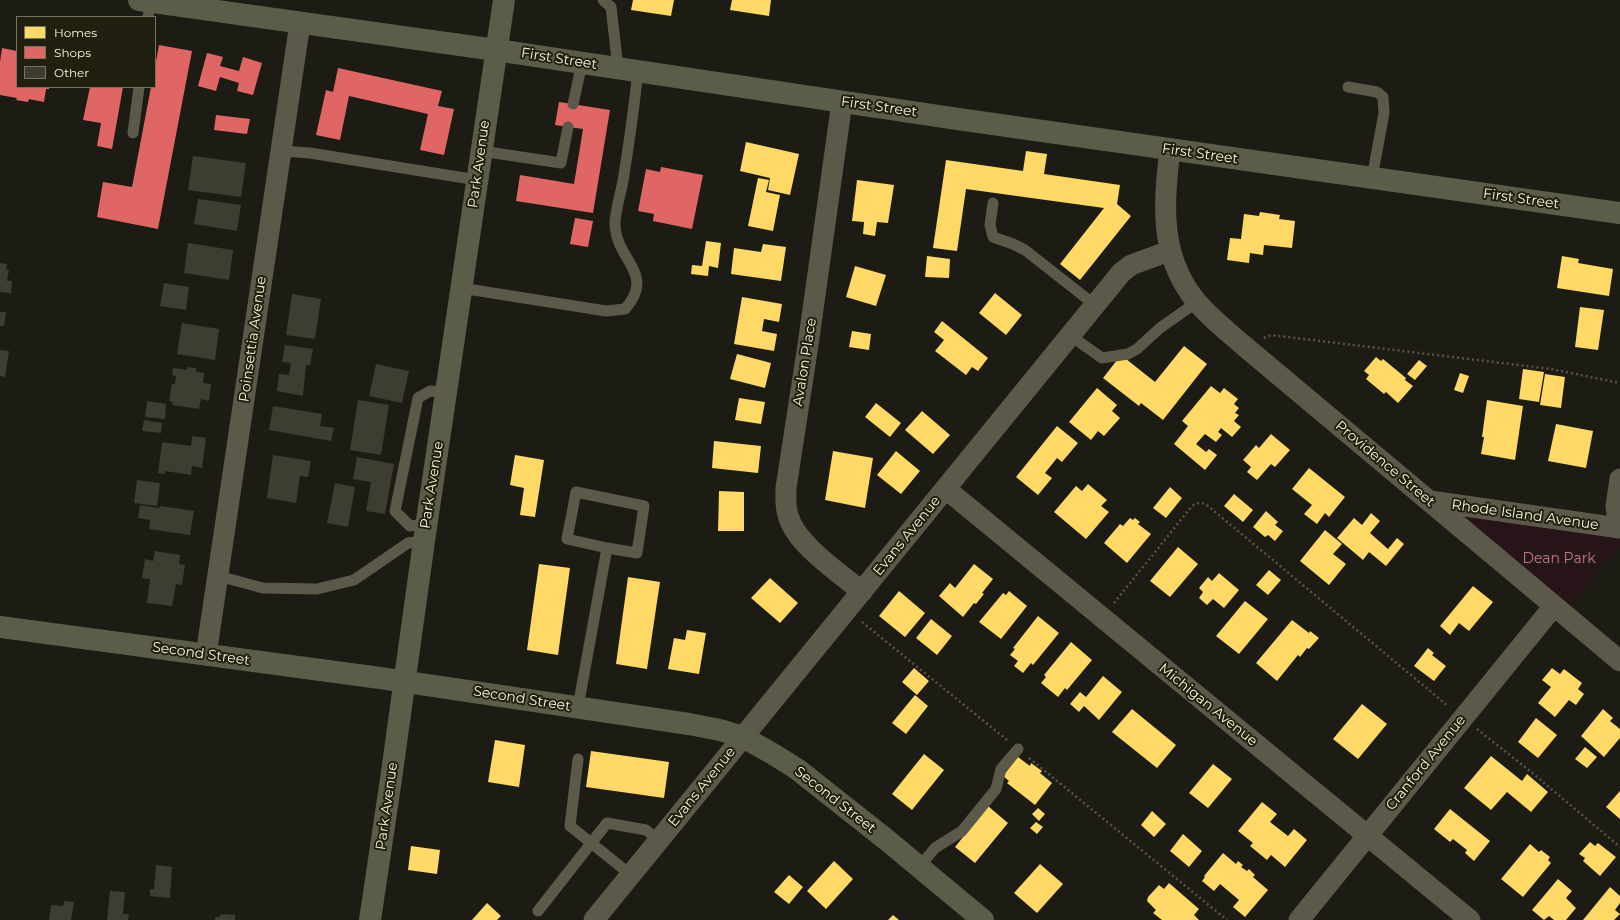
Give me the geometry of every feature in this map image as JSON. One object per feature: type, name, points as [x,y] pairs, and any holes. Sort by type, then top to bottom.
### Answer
[{"type":"main road","name":"Park Avenue","points":[[370,920],[425,532],[504,0]]},
{"type":"main road","name":"First Street","points":[[147,5],[300,23],[496,50],[842,102],[1620,213]]},
{"type":"main road","name":"Second Street","points":[[0,627],[404,682],[578,707],[720,730],[743,737],[797,769],[983,920]]},
{"type":"street","name":"Poinsettia Avenue","points":[[206,655],[300,23]]},
{"type":"street","name":"Avalon Place","points":[[842,102],[785,502],[788,516],[799,538],[862,592]]},
{"type":"street","points":[[1169,251],[1165,217],[1165,191],[1170,149]]},
{"type":"street","name":"Evans Avenue","points":[[594,920],[1121,273],[1131,265],[1169,251]]},
{"type":"street","name":"Providence Street","points":[[1169,251],[1180,276],[1192,297],[1245,347],[1620,661]]},
{"type":"street","points":[[1620,479],[1616,506],[1620,528]]},
{"type":"street","name":"Michigan Avenue","points":[[946,489],[1470,920]]},
{"type":"street","name":"Rhode Island Avenue","points":[[1430,501],[1620,528]]},
{"type":"street","name":"Cranford Avenue","points":[[1299,920],[1554,606]]},
{"type":"lane","points":[[461,288],[606,311],[625,309],[634,300],[638,288],[637,276],[619,242],[615,226],[623,182],[628,70],[611,2]]},
{"type":"lane","points":[[573,104],[582,63]]},
{"type":"lane","points":[[1348,87],[1377,92],[1384,97],[1384,112],[1372,178]]},
{"type":"lane","points":[[133,133],[139,88]]},
{"type":"lane","points":[[481,151],[561,163],[568,127]]},
{"type":"lane","points":[[281,151],[310,153],[477,180]]},
{"type":"lane","points":[[993,203],[990,225],[993,237],[1014,244],[1025,250],[1095,305]]},
{"type":"lane","points":[[1071,336],[1102,358],[1128,354],[1137,349],[1160,328],[1197,302]]},
{"type":"lane","points":[[425,532],[410,526],[395,511],[418,398],[430,390],[446,392]]},
{"type":"lane","points":[[576,492],[644,506],[637,553],[607,548],[567,539],[576,492]]},
{"type":"lane","points":[[218,576],[263,588],[317,589],[354,580],[425,532]]},
{"type":"lane","points":[[578,707],[607,548]]},
{"type":"lane","points":[[919,867],[935,848],[962,831],[996,789],[1001,769],[1018,749]]},
{"type":"lane","points":[[578,759],[570,826],[631,875]]},
{"type":"lane","points":[[538,911],[607,823],[646,830],[659,840]]},
{"type":"path","points":[[1245,347],[1271,335],[1551,369],[1620,382]]},
{"type":"path","points":[[1102,618],[1192,506],[1197,503],[1203,503],[1462,718],[1530,771],[1620,847]]},
{"type":"path","points":[[848,610],[1227,920]]},
{"type":"green space","name":"Dean Park","points":[[1430,501],[1620,528],[1620,544],[1564,615]]},
{"type":"building: Homes","points":[[633,0],[674,0],[671,16],[631,10]]},
{"type":"building: Homes","points":[[732,0],[771,0],[769,16],[730,10]]},
{"type":"building: Homes","points":[[746,142],[799,154],[790,195],[768,190],[770,178],[740,171]]},
{"type":"building: Homes","points":[[1026,151],[1047,154],[1044,174],[1120,185],[1117,204],[1131,216],[1080,280],[1060,264],[1104,208],[966,189],[957,251],[933,248],[946,160],[1023,171]]},
{"type":"building: Homes","points":[[758,178],[769,180],[766,192],[780,195],[773,231],[748,226]]},
{"type":"building: Homes","points":[[857,180],[894,185],[888,223],[877,222],[875,236],[863,234],[864,222],[852,221]]},
{"type":"building: Homes","points":[[1260,212],[1280,215],[1279,219],[1295,221],[1292,248],[1264,245],[1263,255],[1250,253],[1249,263],[1227,260],[1230,238],[1241,239],[1244,214],[1259,216]]},
{"type":"building: Homes","points":[[706,241],[721,243],[718,268],[709,266],[708,276],[691,274],[692,265],[702,266]]},
{"type":"building: Homes","points":[[763,244],[786,247],[781,281],[731,274],[734,248],[761,252]]},
{"type":"building: Homes","points":[[927,256],[950,259],[949,278],[925,277]]},
{"type":"building: Homes","points":[[1562,256],[1579,259],[1578,263],[1613,269],[1609,296],[1557,288]]},
{"type":"building: Homes","points":[[855,266],[886,275],[876,306],[846,297]]},
{"type":"building: Homes","points":[[995,293],[1022,315],[1006,335],[979,313]]},
{"type":"building: Homes","points":[[742,297],[782,304],[779,322],[764,319],[762,331],[777,334],[774,351],[734,344]]},
{"type":"building: Homes","points":[[1580,307],[1604,310],[1598,350],[1575,347]]},
{"type":"building: Homes","points":[[942,321],[988,358],[978,371],[972,367],[966,375],[935,351],[944,340],[934,332]]},
{"type":"building: Homes","points":[[852,331],[871,334],[869,350],[849,347]]},
{"type":"building: Homes","points":[[1184,346],[1207,364],[1163,420],[1141,403],[1139,406],[1103,378],[1121,355],[1155,382]]},
{"type":"building: Homes","points":[[737,354],[771,363],[765,388],[730,379]]},
{"type":"building: Homes","points":[[1376,357],[1381,361],[1383,359],[1406,378],[1405,380],[1413,386],[1398,403],[1386,392],[1384,394],[1366,379],[1369,375],[1364,371]]},
{"type":"building: Homes","points":[[1419,360],[1427,366],[1415,380],[1407,374]]},
{"type":"building: Homes","points":[[1523,369],[1544,372],[1539,402],[1519,399]]},
{"type":"building: Homes","points":[[1460,373],[1469,376],[1463,393],[1454,390]]},
{"type":"building: Homes","points":[[1545,374],[1565,377],[1561,408],[1540,405]]},
{"type":"building: Homes","points":[[1211,386],[1220,393],[1224,388],[1238,399],[1234,404],[1239,408],[1235,413],[1239,415],[1234,421],[1241,427],[1232,437],[1221,428],[1218,432],[1222,435],[1216,442],[1205,434],[1196,444],[1206,452],[1209,449],[1217,455],[1205,470],[1174,444],[1188,426],[1182,421]]},
{"type":"building: Homes","points":[[1097,388],[1117,405],[1112,411],[1120,418],[1104,436],[1098,431],[1091,440],[1069,422]]},
{"type":"building: Homes","points":[[739,398],[765,402],[761,424],[735,420]]},
{"type":"building: Homes","points":[[1487,400],[1523,406],[1515,460],[1481,454]]},
{"type":"building: Homes","points":[[876,403],[901,423],[890,437],[865,417]]},
{"type":"building: Homes","points":[[922,411],[950,435],[933,454],[905,430]]},
{"type":"building: Homes","points":[[1556,424],[1593,431],[1586,468],[1548,461]]},
{"type":"building: Homes","points":[[1057,426],[1078,443],[1062,462],[1057,458],[1045,473],[1052,478],[1038,495],[1016,477]]},
{"type":"building: Homes","points":[[1271,434],[1290,450],[1275,467],[1271,464],[1257,480],[1247,472],[1251,467],[1243,460],[1256,445],[1259,448]]},
{"type":"building: Homes","points":[[714,441],[761,446],[758,473],[712,468]]},
{"type":"building: Homes","points":[[833,451],[873,458],[865,508],[825,500]]},
{"type":"building: Homes","points":[[896,451],[920,471],[901,494],[877,475]]},
{"type":"building: Homes","points":[[515,455],[544,460],[535,517],[520,515],[524,488],[510,485]]},
{"type":"building: Homes","points":[[1309,468],[1345,497],[1329,517],[1325,513],[1317,524],[1304,514],[1312,505],[1292,489]]},
{"type":"building: Homes","points":[[1088,484],[1107,500],[1101,506],[1109,512],[1086,539],[1054,512],[1076,486],[1082,491]]},
{"type":"building: Homes","points":[[1170,487],[1182,498],[1166,518],[1153,508]]},
{"type":"building: Homes","points":[[719,491],[744,492],[744,531],[718,531]]},
{"type":"building: Homes","points":[[1234,494],[1253,510],[1243,522],[1224,506]]},
{"type":"building: Homes","points":[[1266,511],[1278,522],[1275,525],[1283,531],[1275,541],[1268,535],[1265,537],[1253,527]]},
{"type":"building: Homes","points":[[1371,513],[1380,521],[1370,533],[1388,549],[1397,538],[1404,544],[1386,566],[1369,552],[1363,560],[1337,538],[1354,518],[1362,525]]},
{"type":"building: Homes","points":[[1130,518],[1133,520],[1135,518],[1140,522],[1138,524],[1151,534],[1127,563],[1104,543],[1120,524],[1123,526]]},
{"type":"building: Homes","points":[[1325,530],[1342,544],[1333,554],[1346,564],[1329,585],[1300,561]]},
{"type":"building: Homes","points":[[1178,547],[1198,564],[1170,597],[1150,581]]},
{"type":"building: Homes","points":[[539,564],[570,568],[558,655],[527,650]]},
{"type":"building: Homes","points":[[974,564],[993,579],[982,593],[984,594],[976,604],[974,603],[963,617],[939,596],[950,583],[955,588]]},
{"type":"building: Homes","points":[[1269,570],[1281,580],[1268,595],[1256,585]]},
{"type":"building: Homes","points":[[1219,573],[1239,590],[1224,608],[1213,599],[1207,605],[1199,598],[1203,592],[1199,588],[1208,577],[1212,581]]},
{"type":"building: Homes","points":[[628,577],[660,582],[647,669],[616,664]]},
{"type":"building: Homes","points":[[770,578],[798,603],[780,623],[751,598]]},
{"type":"building: Homes","points":[[1473,586],[1493,602],[1469,631],[1459,623],[1450,635],[1440,626]]},
{"type":"building: Homes","points":[[899,591],[925,613],[905,637],[879,616]]},
{"type":"building: Homes","points":[[1009,591],[1027,606],[1001,639],[979,622],[1003,593],[1006,595]]},
{"type":"building: Homes","points":[[1245,601],[1268,619],[1239,654],[1216,636]]},
{"type":"building: Homes","points":[[1038,616],[1059,633],[1033,665],[1031,663],[1023,673],[1014,666],[1018,661],[1010,655],[1015,649],[1013,648]]},
{"type":"building: Homes","points":[[931,619],[952,636],[937,655],[916,638]]},
{"type":"building: Homes","points":[[1292,620],[1309,633],[1310,631],[1319,638],[1309,649],[1307,648],[1300,657],[1298,655],[1277,681],[1256,663]]},
{"type":"building: Homes","points":[[687,630],[706,633],[699,674],[668,669],[674,638],[685,640]]},
{"type":"building: Homes","points":[[1071,642],[1092,660],[1067,690],[1065,688],[1058,697],[1041,683],[1046,677],[1044,675]]},
{"type":"building: Homes","points":[[1428,648],[1434,653],[1432,655],[1446,666],[1434,681],[1414,666]]},
{"type":"building: Homes","points":[[914,668],[929,681],[917,695],[902,682]]},
{"type":"building: Homes","points":[[1552,668],[1560,674],[1564,669],[1582,683],[1578,689],[1584,694],[1576,705],[1569,700],[1555,717],[1538,703],[1551,687],[1542,680]]},
{"type":"building: Homes","points":[[1103,676],[1122,692],[1099,720],[1084,706],[1079,712],[1070,704],[1080,692],[1086,697]]},
{"type":"building: Homes","points":[[915,695],[928,706],[906,734],[892,723]]},
{"type":"building: Homes","points":[[1362,704],[1387,724],[1358,759],[1333,739]]},
{"type":"building: Homes","points":[[1132,709],[1176,745],[1157,768],[1112,732]]},
{"type":"building: Homes","points":[[1603,709],[1613,718],[1610,721],[1620,729],[1620,738],[1604,757],[1581,736]]},
{"type":"building: Homes","points":[[1536,718],[1557,735],[1538,758],[1518,742]]},
{"type":"building: Homes","points":[[495,740],[525,745],[519,787],[488,782]]},
{"type":"building: Homes","points":[[1585,747],[1597,757],[1587,768],[1575,759]]},
{"type":"building: Homes","points":[[591,751],[669,762],[664,798],[586,787]]},
{"type":"building: Homes","points":[[924,754],[944,770],[912,810],[892,794]]},
{"type":"building: Homes","points":[[1491,756],[1522,781],[1527,774],[1548,792],[1531,812],[1507,792],[1491,810],[1464,788]]},
{"type":"building: Homes","points":[[1018,757],[1030,766],[1031,763],[1042,771],[1040,773],[1052,783],[1035,805],[1007,783],[1009,781],[1003,776]]},
{"type":"building: Homes","points":[[1213,764],[1232,779],[1208,808],[1189,793]]},
{"type":"building: Homes","points":[[1620,791],[1620,819],[1606,807]]},
{"type":"building: Homes","points":[[1262,802],[1277,814],[1270,822],[1288,836],[1294,829],[1307,840],[1285,867],[1271,855],[1267,860],[1250,846],[1253,843],[1238,831]]},
{"type":"building: Homes","points":[[988,806],[1008,823],[975,863],[955,847]]},
{"type":"building: Homes","points":[[1038,808],[1045,814],[1039,821],[1032,814]]},
{"type":"building: Homes","points":[[1450,809],[1490,841],[1474,861],[1465,853],[1467,850],[1453,839],[1450,842],[1434,829]]},
{"type":"building: Homes","points":[[1152,811],[1166,824],[1154,837],[1141,825]]},
{"type":"building: Homes","points":[[1036,822],[1043,827],[1037,834],[1030,828]]},
{"type":"building: Homes","points":[[1183,834],[1202,851],[1189,867],[1170,851]]},
{"type":"building: Homes","points":[[1590,842],[1595,846],[1598,843],[1616,857],[1600,876],[1583,861],[1585,858],[1579,854]]},
{"type":"building: Homes","points":[[1530,844],[1539,852],[1541,850],[1550,857],[1548,860],[1551,863],[1523,897],[1501,879]]},
{"type":"building: Homes","points":[[411,846],[440,850],[437,874],[408,870]]},
{"type":"building: Homes","points":[[1223,853],[1236,864],[1238,861],[1243,865],[1241,867],[1247,871],[1249,869],[1255,875],[1253,877],[1268,890],[1245,917],[1233,907],[1239,900],[1220,884],[1214,891],[1202,881],[1205,877],[1204,876]]},
{"type":"building: Homes","points":[[834,861],[853,879],[826,909],[807,891]]},
{"type":"building: Homes","points":[[1040,864],[1063,884],[1037,913],[1014,893]]},
{"type":"building: Homes","points":[[789,875],[803,887],[789,904],[774,892]]},
{"type":"building: Homes","points":[[1558,879],[1572,891],[1566,898],[1576,908],[1566,920],[1554,920],[1549,916],[1544,920],[1532,910]]},
{"type":"building: Homes","points":[[1169,883],[1199,909],[1194,915],[1199,920],[1162,920],[1153,913],[1156,910],[1147,901],[1148,897],[1159,885],[1164,889]]},
{"type":"building: Homes","points":[[1610,887],[1620,896],[1620,903],[1615,910],[1620,914],[1614,920],[1583,920]]},
{"type":"building: Homes","points":[[487,903],[501,916],[497,920],[472,920]]},
{"type":"building: Homes","points":[[893,915],[899,920],[888,920]]},
{"type":"building: Shops","points":[[159,45],[192,51],[158,229],[97,217],[103,182],[132,187],[151,88],[156,88],[156,62]]},
{"type":"building: Shops","points":[[2,48],[16,51],[16,88],[49,88],[46,89],[44,102],[29,99],[28,102],[16,100],[17,98],[0,95],[0,62]]},
{"type":"building: Shops","points":[[207,53],[223,57],[220,66],[239,71],[243,57],[262,63],[253,95],[237,91],[239,83],[220,77],[216,91],[198,86]]},
{"type":"building: Shops","points":[[338,68],[442,91],[438,106],[454,109],[444,155],[420,150],[428,114],[349,96],[340,140],[316,135],[326,90],[333,92]]},
{"type":"building: Shops","points":[[90,88],[123,88],[112,149],[97,146],[101,123],[83,120]]},
{"type":"building: Shops","points":[[559,102],[610,110],[593,213],[516,201],[520,175],[574,184],[583,129],[555,125]]},
{"type":"building: Shops","points":[[216,115],[250,119],[247,134],[214,130]]},
{"type":"building: Shops","points":[[661,167],[703,175],[692,229],[653,221],[654,214],[638,211],[646,169],[660,172]]},
{"type":"building: Shops","points":[[575,218],[593,221],[588,247],[570,244]]},
{"type":"building: Other","points":[[193,156],[246,163],[241,197],[188,190]]},
{"type":"building: Other","points":[[198,199],[241,205],[237,231],[194,224]]},
{"type":"building: Other","points":[[188,243],[233,250],[229,280],[184,273]]},
{"type":"building: Other","points":[[0,263],[7,264],[6,269],[9,270],[7,281],[12,281],[11,293],[0,292]]},
{"type":"building: Other","points":[[164,283],[189,287],[186,310],[160,306]]},
{"type":"building: Other","points":[[292,294],[321,299],[315,339],[286,335]]},
{"type":"building: Other","points":[[0,312],[6,312],[4,326],[0,326]]},
{"type":"building: Other","points":[[182,323],[219,329],[215,360],[177,354]]},
{"type":"building: Other","points":[[285,345],[313,349],[310,365],[306,365],[303,396],[277,391],[279,374],[289,375],[291,363],[282,362]]},
{"type":"building: Other","points":[[0,350],[9,351],[5,377],[0,376]]},
{"type":"building: Other","points":[[376,364],[409,371],[402,403],[369,396]]},
{"type":"building: Other","points":[[187,367],[196,368],[196,372],[204,373],[203,383],[211,384],[209,401],[201,399],[199,409],[172,405],[173,402],[169,401],[172,384],[175,384],[176,376],[172,375],[173,368],[187,370]]},
{"type":"building: Other","points":[[358,400],[389,405],[381,455],[350,450]]},
{"type":"building: Other","points":[[147,401],[166,404],[165,419],[145,417]]},
{"type":"building: Other","points":[[273,406],[322,414],[320,426],[334,428],[331,441],[269,430]]},
{"type":"building: Other","points":[[144,420],[162,423],[161,433],[142,431]]},
{"type":"building: Other","points":[[192,436],[206,438],[202,468],[192,466],[191,475],[165,471],[165,474],[158,473],[162,442],[191,446]]},
{"type":"building: Other","points":[[273,455],[311,461],[308,477],[300,476],[296,503],[267,498]]},
{"type":"building: Other","points":[[357,457],[394,464],[385,514],[366,511],[371,482],[353,479]]},
{"type":"building: Other","points":[[137,480],[160,483],[157,506],[134,503]]},
{"type":"building: Other","points":[[335,483],[355,487],[348,527],[327,523]]},
{"type":"building: Other","points":[[140,505],[159,508],[160,506],[194,511],[190,535],[149,529],[150,520],[138,518]]},
{"type":"building: Other","points":[[155,551],[180,555],[179,564],[185,565],[182,585],[176,584],[172,606],[147,603],[150,579],[142,578],[145,559],[153,561]]},
{"type":"building: Other","points":[[156,865],[172,867],[170,898],[150,896],[150,889],[154,889]]},
{"type":"building: Other","points":[[110,891],[125,892],[123,914],[129,914],[128,920],[107,920]]},
{"type":"building: Other","points":[[64,901],[74,902],[71,920],[49,920],[51,905],[63,906]]},
{"type":"building: Other","points":[[220,915],[235,915],[235,920],[215,920],[215,917],[220,917]]}]
